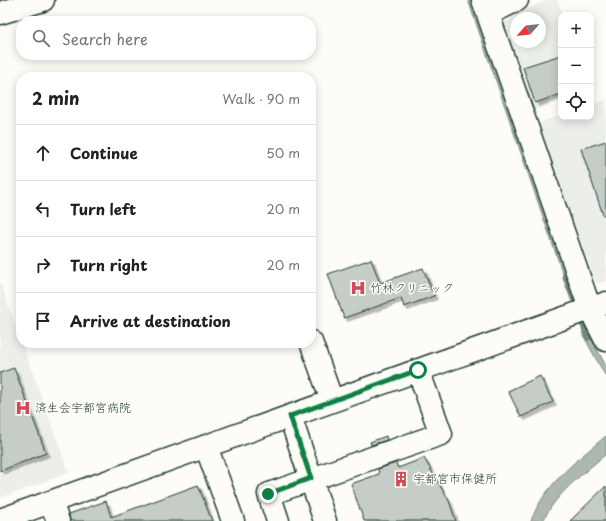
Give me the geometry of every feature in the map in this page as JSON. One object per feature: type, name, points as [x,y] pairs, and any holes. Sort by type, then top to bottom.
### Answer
[{"type":"street","points":[[0,13],[43,0]]},
{"type":"street","points":[[517,0],[485,7],[598,306],[606,340]]},
{"type":"street","points":[[0,520],[54,511],[206,446],[598,306]]},
{"type":"street","points":[[313,348],[332,401]]},
{"type":"street","points":[[278,521],[268,494],[441,434],[418,370]]},
{"type":"street","points":[[290,416],[325,521]]},
{"type":"street","points":[[206,446],[233,521]]},
{"type":"shaded area","points":[[468,0],[472,0],[570,283],[566,283]]},
{"type":"shaded area","points":[[548,0],[557,0],[562,12],[558,12],[558,102],[532,111],[510,48],[546,48],[546,12],[521,12]]},
{"type":"shaded area","points":[[510,17],[510,47],[501,21]]},
{"type":"shaded area","points":[[606,100],[606,281],[596,284],[537,124],[558,116],[558,120],[594,120],[594,104]]},
{"type":"shaded area","name":"済生会宇都宮病院","points":[[0,282],[16,326],[16,348],[24,348],[69,473],[0,498]]},
{"type":"shaded area","points":[[587,331],[606,366],[606,377],[582,333]]},
{"type":"shaded area","points":[[606,436],[606,454],[563,493],[548,511],[543,521],[531,521],[544,496],[562,474]]},
{"type":"building","points":[[558,56],[558,95],[535,103],[523,67]]},
{"type":"building","points":[[606,141],[606,214],[603,215],[581,149]]},
{"type":"building","name":"竹林クリニック","points":[[371,259],[380,283],[423,268],[434,296],[404,307],[401,298],[344,318],[328,274]]},
{"type":"building","points":[[14,368],[46,453],[0,471],[0,373]]},
{"type":"building","points":[[540,376],[553,402],[521,417],[508,391]]},
{"type":"building","points":[[386,436],[387,440],[371,445],[370,442]]},
{"type":"building","name":"宇都宮市保健所","points":[[424,458],[449,501],[456,521],[364,521],[351,484],[379,474],[378,469],[396,463],[398,468]]},
{"type":"building","points":[[198,485],[212,521],[70,521],[69,514],[106,501],[111,517]]},
{"type":"building","points":[[606,486],[606,521],[570,521]]},
{"type":"waterway","points":[[565,276],[588,338]]},
{"type":"place","name":"竹林クリニック","points":[[358,288]]},
{"type":"place","name":"済生会宇都宮病院","points":[[23,408]]},
{"type":"place","name":"宇都宮市保健所","points":[[401,479]]},
{"type":"route","points":[[268,494],[311,478],[290,416],[418,370]]}]
